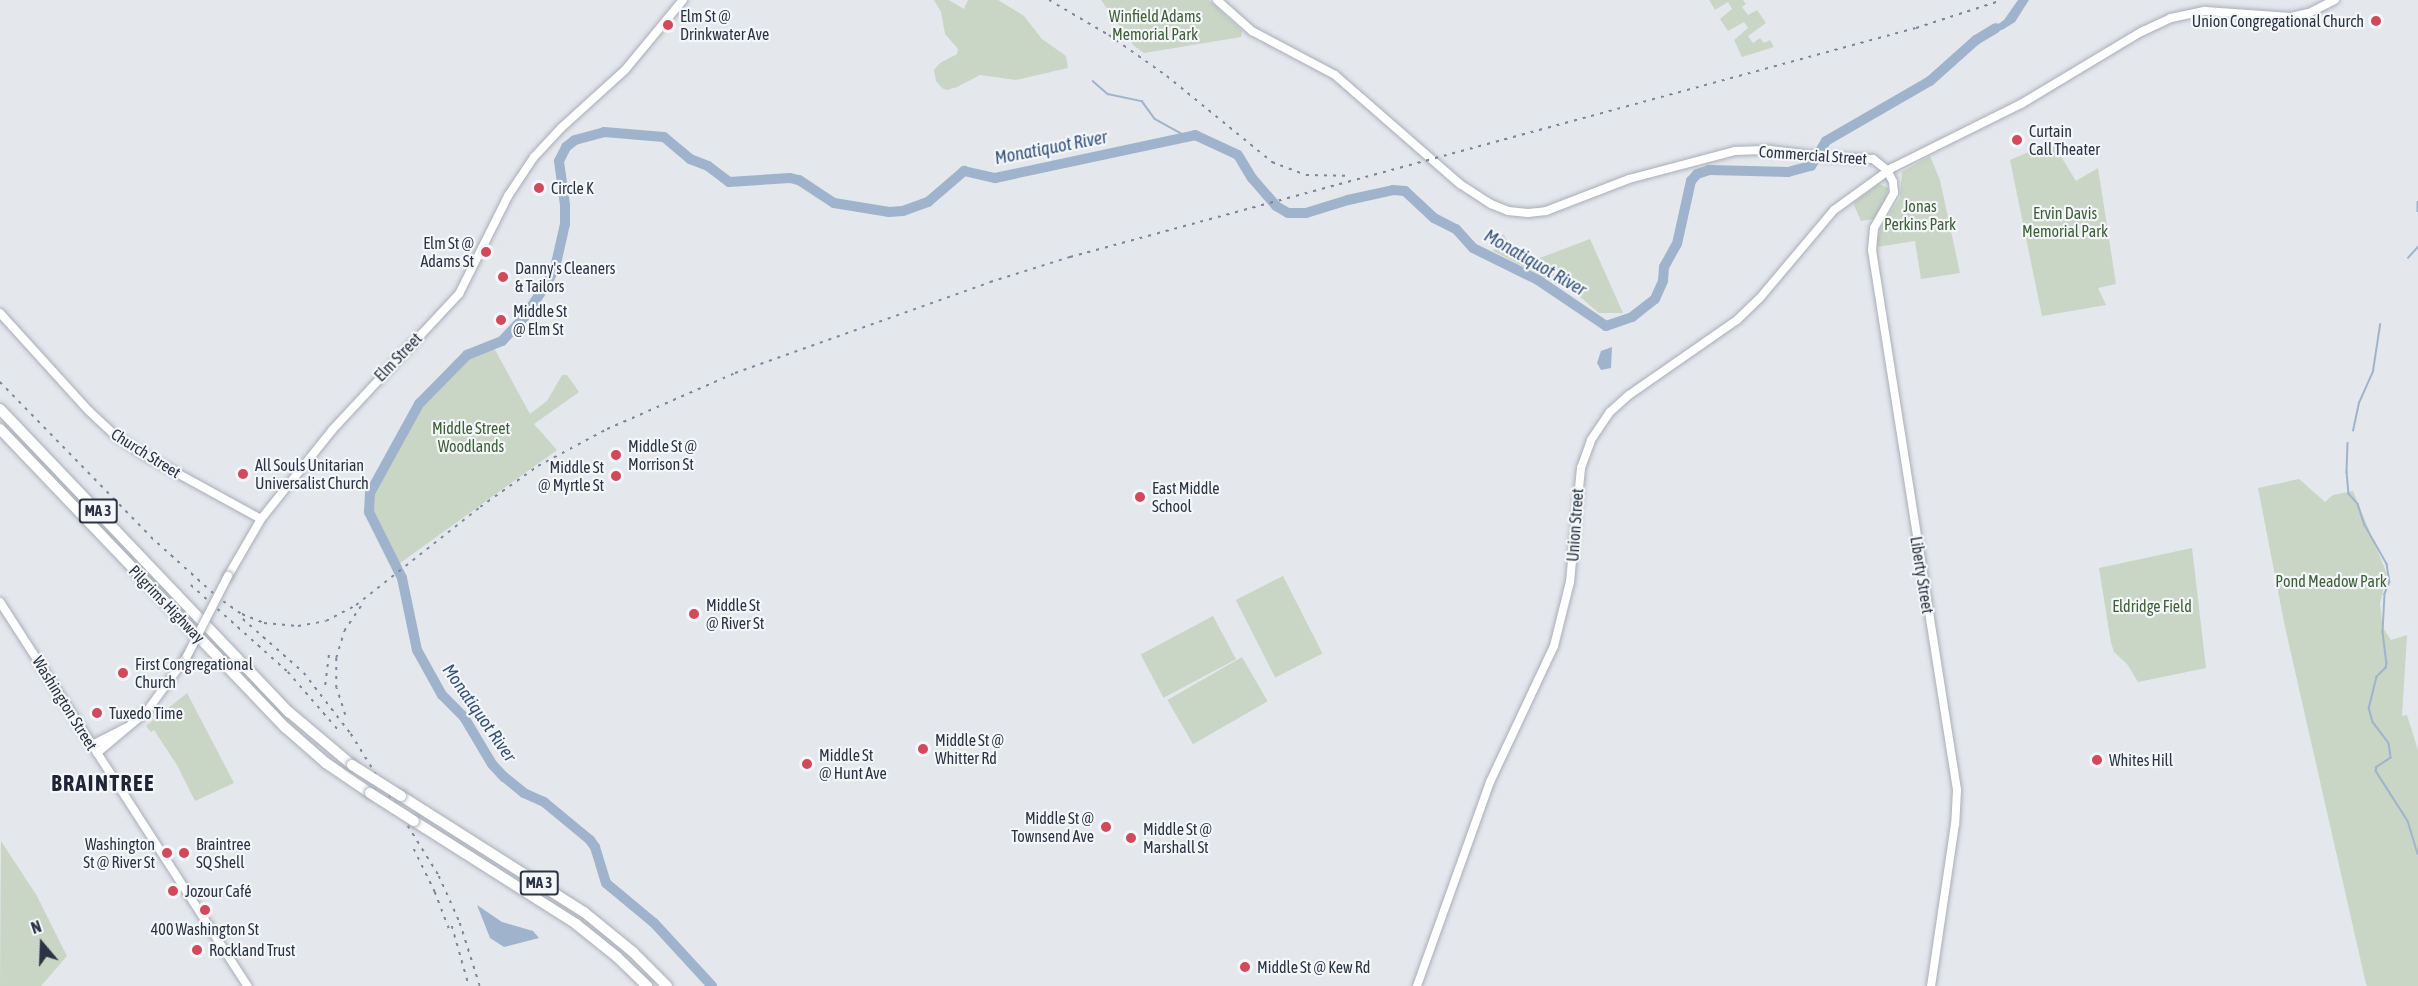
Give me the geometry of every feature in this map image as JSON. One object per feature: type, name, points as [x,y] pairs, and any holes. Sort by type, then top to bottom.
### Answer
[{"type":"highway","name":"Pilgrims Highway","points":[[0,409],[289,712],[352,765],[584,912],[624,945],[667,986]]},
{"type":"highway","name":"Pilgrims Highway","points":[[0,429],[286,728],[326,763],[584,930],[648,986]]},
{"type":"main road","name":"Elm Street","points":[[97,753],[130,727],[159,697],[187,656],[228,576],[261,519],[361,396],[459,294],[510,193],[534,157],[556,133],[625,70],[682,0]]},
{"type":"main road","name":"Commercial Street","points":[[1217,0],[1252,31],[1335,75],[1460,184],[1494,206],[1522,213],[1546,211],[1629,179],[1724,153],[1765,150],[1823,157],[1873,159],[1887,171],[2030,99],[2146,30],[2171,18],[2205,11],[2291,17],[2309,12],[2335,0]]},
{"type":"main road","name":"Union Street","points":[[1417,986],[1490,782],[1540,681],[1557,638],[1570,582],[1578,479],[1591,440],[1605,419],[1625,398],[1746,312],[1834,210],[1887,171]]},
{"type":"main road","name":"Liberty Street","points":[[1887,171],[1893,182],[1894,193],[1874,228],[1872,250],[1957,790],[1955,824],[1931,986]]},
{"type":"main road","name":"Church Street","points":[[0,313],[89,411],[116,436],[146,456],[261,519]]},
{"type":"main road","name":"Washington Street","points":[[0,602],[247,986]]},
{"type":"main road","name":"Elm Street","points":[[92,745],[130,727]]},
{"type":"green space","points":[[934,0],[949,0],[964,9],[968,0],[998,0],[1024,16],[1042,39],[1066,56],[1068,68],[1016,80],[980,75],[957,87],[947,90],[942,88],[936,81],[934,70],[940,63],[957,54],[958,49],[945,34],[941,12]]},
{"type":"green space","name":"Winfield Adams Memorial Park","points":[[1101,0],[1209,0],[1242,31],[1241,37],[1144,53],[1134,46]]},
{"type":"green space","points":[[1709,0],[1743,0],[1746,4],[1742,7],[1748,15],[1757,10],[1766,23],[1748,36],[1753,43],[1760,38],[1764,43],[1770,40],[1774,47],[1742,57],[1734,40],[1748,28],[1744,22],[1728,31],[1720,19],[1732,9],[1728,2],[1715,10]]},
{"type":"green space","name":"Ervin Davis Memorial Park","points":[[2052,142],[2076,181],[2098,168],[2116,284],[2098,288],[2106,305],[2042,316],[2010,160]]},
{"type":"green space","name":"Jonas Perkins Park","points":[[1930,156],[1940,180],[1960,273],[1921,279],[1915,241],[1877,247],[1877,241],[1881,227],[1900,198],[1902,172]]},
{"type":"green space","name":"Jonas Perkins Park","points":[[1879,184],[1888,188],[1886,200],[1874,219],[1861,221],[1853,203]]},
{"type":"green space","points":[[1503,234],[1514,250],[1532,261],[1590,239],[1623,313],[1599,313],[1578,295],[1493,251]]},
{"type":"green space","name":"Middle Street Woodlands","points":[[494,348],[530,414],[547,401],[562,375],[567,375],[579,392],[534,424],[557,450],[396,566],[373,525],[369,512],[369,497],[419,404],[467,355]]},
{"type":"green space","name":"Pond Meadow Park","points":[[2299,479],[2325,502],[2333,495],[2353,491],[2387,574],[2380,604],[2383,628],[2391,640],[2407,635],[2402,716],[2407,715],[2418,750],[2418,986],[2367,986],[2366,984],[2285,627],[2258,488]]},
{"type":"green space","name":"Eldridge Field","points":[[2192,548],[2206,668],[2138,682],[2127,664],[2114,652],[2099,568]]},
{"type":"green space","points":[[1283,576],[1322,654],[1275,678],[1236,600]]},
{"type":"green space","points":[[1213,616],[1236,659],[1164,698],[1141,654]]},
{"type":"green space","points":[[1242,657],[1268,701],[1193,744],[1168,700]]},
{"type":"green space","points":[[187,693],[234,783],[195,801],[177,765],[154,730],[151,732],[146,726]]},
{"type":"green space","points":[[1,841],[37,896],[67,956],[41,986],[0,986]]},
{"type":"water","points":[[2018,0],[2029,0],[2015,22],[2002,30],[1984,34],[2004,20]]},
{"type":"water","points":[[1612,347],[1611,368],[1601,370],[1597,363],[1601,351]]},
{"type":"water","points":[[477,905],[502,922],[533,931],[539,938],[504,947],[490,938]]},
{"type":"waterway","name":"Monatiquot River","points":[[712,986],[654,923],[606,883],[595,847],[590,840],[544,802],[524,793],[504,777],[492,764],[464,717],[442,695],[417,650],[402,578],[369,512],[370,493],[419,404],[467,355],[502,341],[525,316],[546,285],[555,268],[565,224],[565,205],[559,161],[566,147],[575,140],[604,132],[664,137],[690,159],[708,166],[729,182],[790,178],[799,180],[834,203],[889,212],[903,211],[928,202],[964,171],[995,178],[1195,135],[1238,155],[1252,178],[1276,206],[1288,213],[1306,213],[1348,200],[1393,190],[1405,191],[1434,218],[1456,229],[1473,248],[1538,280],[1606,326],[1632,317],[1655,299],[1663,281],[1664,267],[1677,244],[1691,181],[1697,174],[1709,170],[1788,172],[1811,166],[1826,141],[1930,81],[1976,40],[1996,28]]},
{"type":"waterway","points":[[1093,81],[1108,94],[1142,101],[1155,119],[1184,135]]},
{"type":"waterway","points":[[2418,202],[2418,211]]},
{"type":"waterway","points":[[2408,258],[2418,247]]},
{"type":"waterway","points":[[2353,431],[2359,403],[2373,371],[2380,325]]},
{"type":"waterway","points":[[2348,443],[2349,494],[2358,504],[2365,525],[2387,564],[2390,582],[2385,594],[2383,632],[2387,663],[2386,668],[2377,677],[2369,708],[2373,722],[2389,743],[2391,758],[2377,767],[2376,771],[2408,821],[2418,854]]},
{"type":"railway","points":[[1049,0],[1109,35],[1167,76],[1272,162],[1306,175],[1345,176]]},
{"type":"railway","points":[[216,596],[242,614],[264,623],[298,626],[326,621],[356,605],[480,507],[538,466],[607,429],[735,373],[990,282],[1070,257],[1916,28],[2002,0]]},
{"type":"railway","points":[[0,382],[151,537],[222,601]]},
{"type":"railway","points":[[191,585],[288,672],[340,732]]},
{"type":"railway","points":[[345,715],[336,688],[336,658],[344,631],[361,606]]},
{"type":"railway","points":[[243,619],[304,673],[351,734],[439,876],[460,923],[480,986]]},
{"type":"railway","points":[[325,685],[329,652]]},
{"type":"railway","points":[[414,849],[435,892],[451,934]]},
{"type":"railway","points":[[452,926],[469,986]]},
{"type":"place","name":"Union Congregational Church","points":[[2376,21]]},
{"type":"place","name":"Elm St @ Drinkwater Ave","points":[[668,25]]},
{"type":"place","name":"Curtain Call Theater","points":[[2017,140]]},
{"type":"place","name":"Circle K","points":[[539,188]]},
{"type":"place","name":"Elm St @ Adams St","points":[[486,252]]},
{"type":"place","name":"Danny's Cleaners & Tailors","points":[[503,277]]},
{"type":"place","name":"Middle St @ Elm St","points":[[501,320]]},
{"type":"place","name":"Middle St @ Morrison St","points":[[616,455]]},
{"type":"place","name":"All Souls Unitarian Universalist Church","points":[[243,474]]},
{"type":"place","name":"Middle St @ Myrtle St","points":[[616,476]]},
{"type":"place","name":"East Middle School","points":[[1140,497]]},
{"type":"place","name":"Middle St @ River St","points":[[694,614]]},
{"type":"place","name":"First Congregational Church","points":[[123,673]]},
{"type":"place","name":"Tuxedo Time","points":[[97,713]]},
{"type":"place","name":"Middle St @ Whitter Rd","points":[[923,749]]},
{"type":"place","name":"Whites Hill","points":[[2097,760]]},
{"type":"place","name":"Middle St @ Hunt Ave","points":[[807,764]]},
{"type":"place","name":"Middle St @ Townsend Ave","points":[[1106,827]]},
{"type":"place","name":"Middle St @ Marshall St","points":[[1131,838]]},
{"type":"place","name":"Washington St @ River St","points":[[167,853]]},
{"type":"place","name":"Braintree SQ Shell","points":[[184,853]]},
{"type":"place","name":"Jozour Café","points":[[173,891]]},
{"type":"place","name":"400 Washington St","points":[[205,910]]},
{"type":"place","name":"Rockland Trust","points":[[197,950]]},
{"type":"place","name":"Middle St @ Kew Rd","points":[[1245,967]]},
{"type":"district","name":"BRAINTREE","points":[[103,784]]}]
